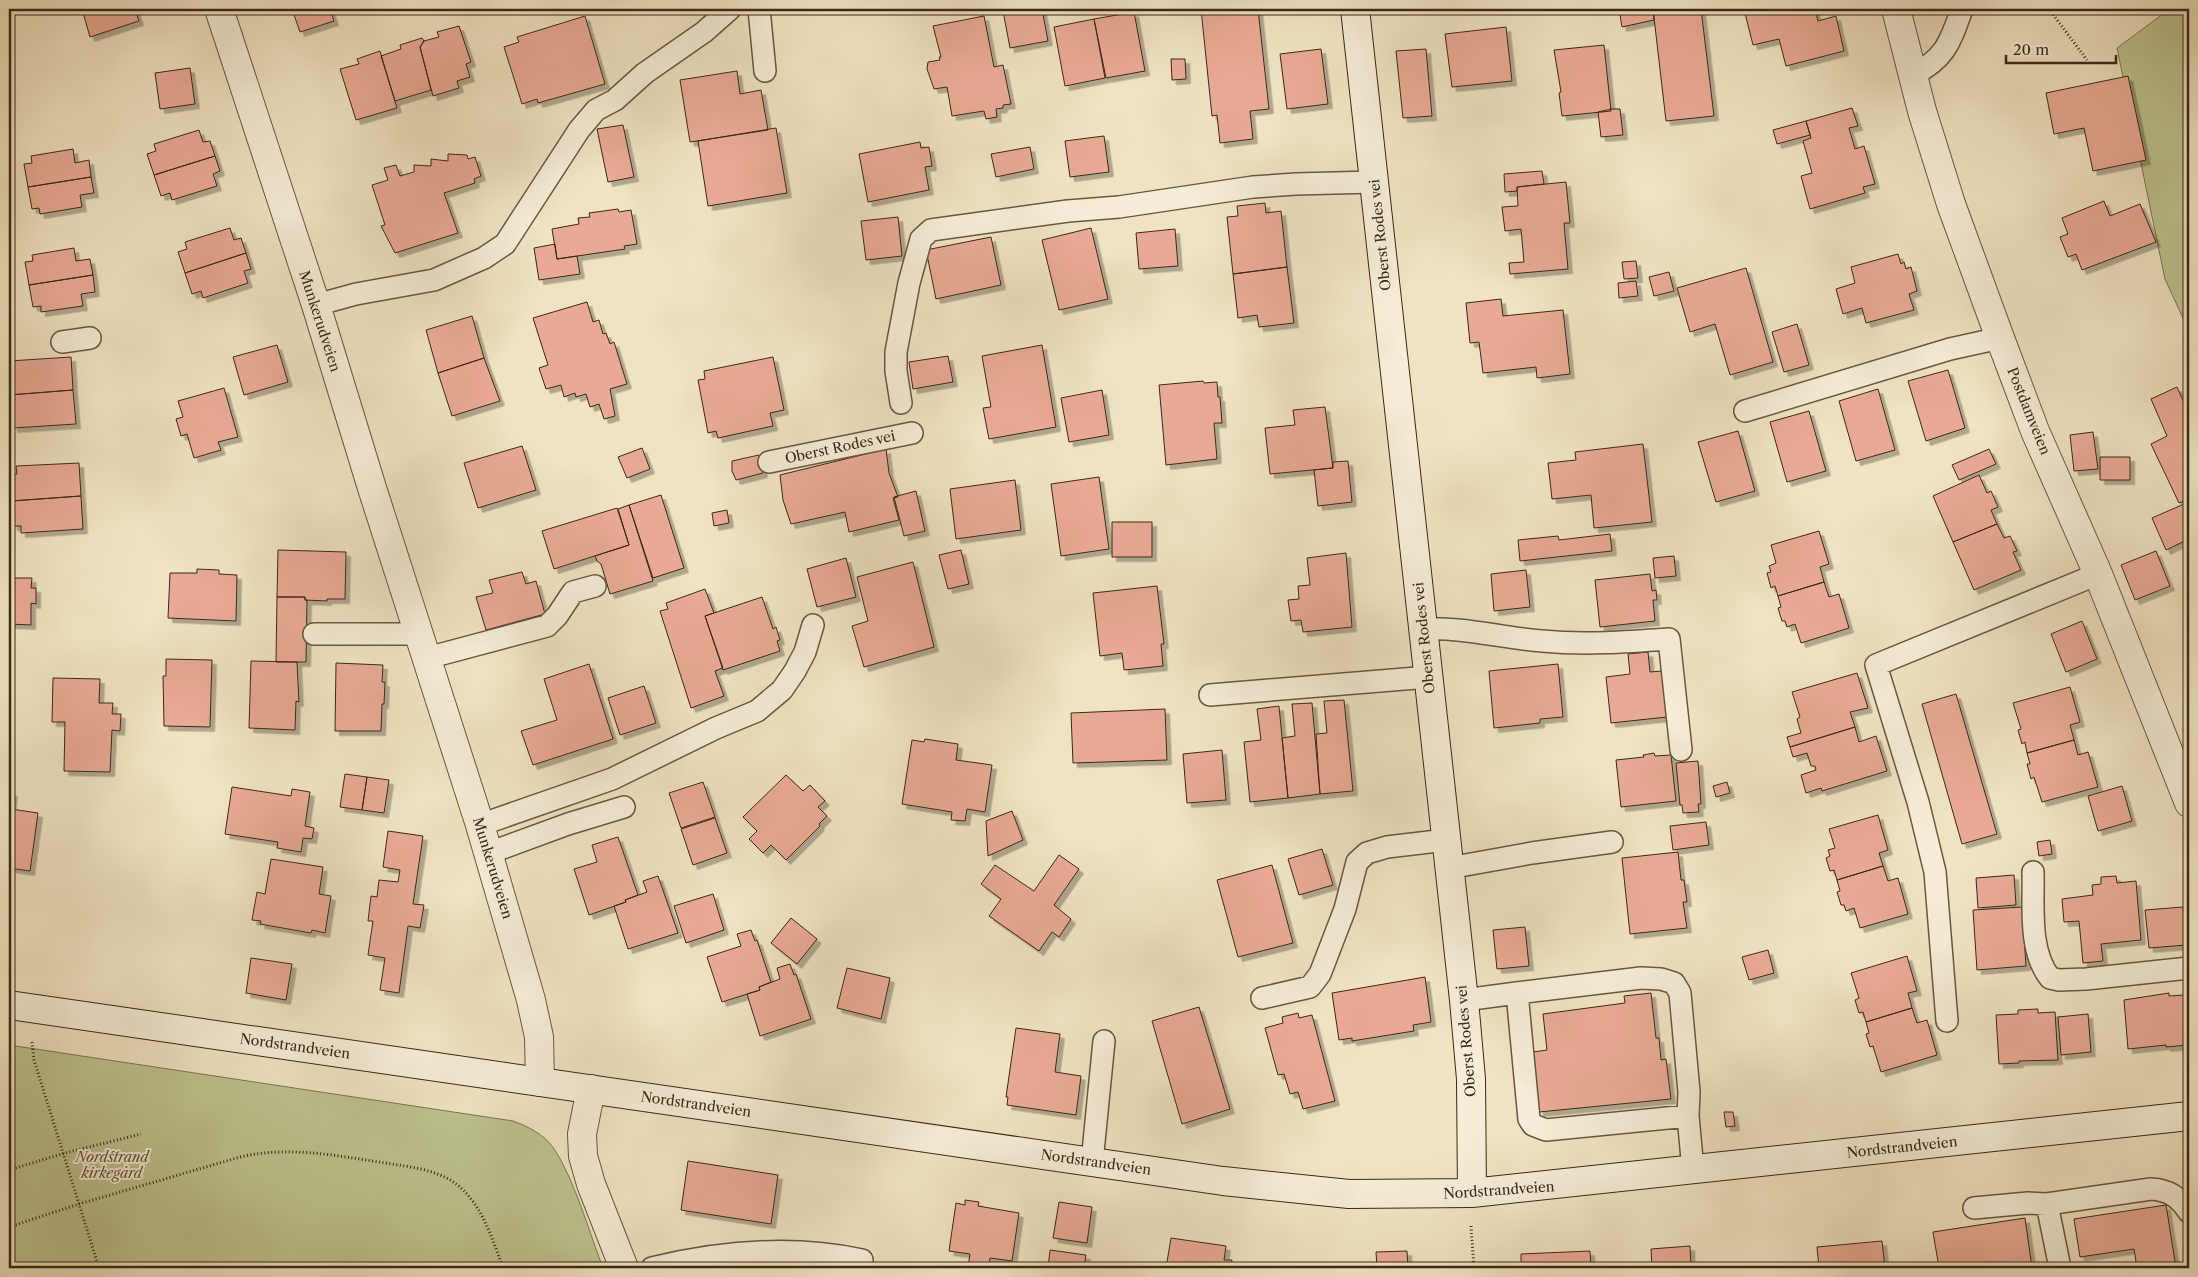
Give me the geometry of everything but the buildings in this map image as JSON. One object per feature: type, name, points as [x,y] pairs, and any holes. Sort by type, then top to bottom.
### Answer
[{"type":"street","name":"Munkerudveien","points":[[219,9],[316,305],[489,853],[531,1000],[539,1037],[540,1082]]},
{"type":"street","name":"Oberst Rodes vei","points":[[1355,9],[1464,1000],[1471,1078],[1472,1193]]},
{"type":"street","name":"Postdamveien","points":[[1896,9],[1912,75],[1951,204],[2000,338],[2035,431],[2098,574],[2187,791]]},
{"type":"street","name":"Nordstrandveien","points":[[21,1007],[1092,1162],[1309,1191],[1391,1195],[1472,1193],[2189,1116]]},
{"type":"street","points":[[591,1089],[582,1134],[583,1156],[591,1184],[624,1268]]},
{"type":"lane","points":[[316,305],[356,294],[434,280],[484,258],[504,244],[579,130],[596,110],[615,100],[645,73],[704,32],[730,9]]},
{"type":"lane","points":[[759,9],[765,71]]},
{"type":"lane","points":[[1912,75],[1932,65],[1946,49],[1962,9]]},
{"type":"lane","points":[[901,403],[896,372],[896,352],[909,283],[921,239],[931,230],[1068,211],[1119,207],[1253,187],[1374,182]]},
{"type":"lane","points":[[62,342],[90,338]]},
{"type":"lane","points":[[1745,411],[1950,349],[2000,338]]},
{"type":"lane","name":"Oberst Rodes vei","points":[[769,462],[912,433]]},
{"type":"lane","points":[[1947,1021],[1935,872],[1918,802],[1876,665],[2098,574]]},
{"type":"lane","points":[[314,634],[423,646],[547,626],[557,616],[573,592],[595,586]]},
{"type":"lane","points":[[480,825],[612,779],[716,728],[757,711],[782,690],[795,671],[805,652],[813,625]]},
{"type":"lane","points":[[1424,629],[1469,630],[1510,638],[1544,641],[1631,642],[1669,639],[1681,750]]},
{"type":"lane","points":[[1210,695],[1428,677]]},
{"type":"lane","points":[[489,853],[568,824],[624,807]]},
{"type":"lane","points":[[1262,998],[1310,987],[1320,974],[1345,909],[1357,862],[1367,853],[1387,847],[1446,840]]},
{"type":"lane","points":[[1449,868],[1532,853],[1612,842]]},
{"type":"lane","points":[[2033,872],[2035,932],[2040,961],[2050,978],[2059,980],[2086,979],[2189,968]]},
{"type":"lane","points":[[1464,1000],[1641,978],[1661,979],[1674,983],[1680,993],[1689,1092],[1688,1116],[1693,1170]]},
{"type":"lane","points":[[1517,993],[1529,1119],[1538,1129],[1546,1130],[1688,1116]]},
{"type":"lane","points":[[1092,1162],[1104,1040]]},
{"type":"lane","points":[[1974,1208],[2028,1203],[2047,1204],[2150,1189],[2165,1190],[2183,1203],[2189,1212]]},
{"type":"lane","points":[[2047,1204],[2060,1268]]},
{"type":"lane","points":[[652,1268],[719,1255],[793,1250],[831,1253],[862,1260]]},
{"type":"path","points":[[2049,9],[2087,60]]},
{"type":"path","points":[[21,1007],[32,1041],[34,1060],[100,1268]]},
{"type":"path","points":[[9,1170],[64,1153],[141,1134]]},
{"type":"path","points":[[9,1227],[79,1204],[263,1151],[311,1151],[407,1167],[433,1173],[452,1181],[472,1202],[481,1216],[503,1268]]},
{"type":"path","points":[[1472,1193],[1471,1228],[1474,1268]]},
{"type":"path","points":[[486,1268],[501,1263]]},
{"type":"green space","points":[[2189,9],[2189,331],[2165,279],[2117,48],[2167,11]]},
{"type":"green space","name":"Nordstrand kirkegård","points":[[9,1045],[513,1121],[529,1128],[544,1138],[552,1146],[560,1159],[574,1189],[603,1268],[9,1268]]}]
